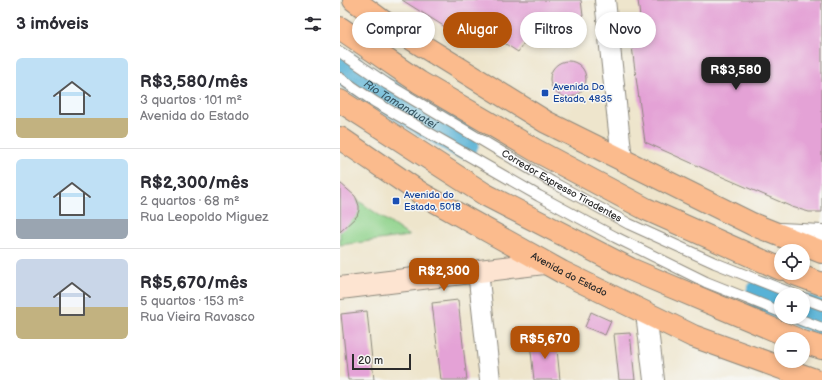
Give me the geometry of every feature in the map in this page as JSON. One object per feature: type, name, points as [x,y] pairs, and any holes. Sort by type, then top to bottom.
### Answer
[{"type":"main road","points":[[354,0],[381,20],[546,122],[752,224],[822,252]]},
{"type":"main road","points":[[340,28],[419,82],[535,150],[646,209],[774,266]]},
{"type":"main road","points":[[340,101],[486,195],[630,269],[779,332]]},
{"type":"main road","name":"Avenida do Estado","points":[[340,138],[422,194],[562,272],[693,336],[815,380]]},
{"type":"main road","points":[[340,288],[544,262]]},
{"type":"main road","points":[[810,280],[822,284]]},
{"type":"main road","points":[[810,344],[822,348]]},
{"type":"street","points":[[605,0],[622,160]]},
{"type":"street","points":[[775,233],[822,235]]},
{"type":"street","points":[[478,271],[490,380]]},
{"type":"street","points":[[646,312],[654,380]]},
{"type":"lane","name":"Corredor Expresso Tiradentes","points":[[340,52],[387,84],[552,182],[622,220],[715,264],[778,288]]},
{"type":"lane","name":"Corredor Expresso Tiradentes","points":[[340,78],[375,102],[539,196],[615,237],[706,282],[774,309]]},
{"type":"lane","points":[[810,301],[822,305]]},
{"type":"lane","points":[[810,323],[822,328]]},
{"type":"green space","points":[[340,188],[409,236],[340,245]]},
{"type":"building","points":[[402,0],[581,0],[582,12],[520,12],[521,48],[518,52],[512,48],[512,12],[443,12],[443,26],[435,21],[435,12],[421,12]]},
{"type":"building","points":[[638,0],[822,0],[822,212],[809,212],[792,207],[645,142],[632,48],[656,48],[656,12],[639,12]]},
{"type":"building","points":[[571,61],[581,66],[585,72],[585,86],[581,92],[575,96],[565,97],[555,92],[551,86],[550,76],[555,66],[561,62]]},
{"type":"building","points":[[340,183],[355,196],[359,210],[357,216],[340,232]]},
{"type":"building","points":[[458,300],[467,380],[441,380],[432,303]]},
{"type":"building","points":[[367,311],[374,380],[348,380],[341,314]]},
{"type":"building","points":[[591,312],[611,321],[605,335],[585,327]]},
{"type":"building","points":[[630,333],[635,380],[619,380],[614,334]]},
{"type":"building","points":[[556,339],[560,380],[534,380],[530,342]]},
{"type":"waterway","name":"Rio Tamanduateí","points":[[340,65],[381,93],[462,141]]},
{"type":"waterway","name":"Rio Tamanduateí","points":[[763,295],[774,299]]},
{"type":"waterway","name":"Rio Tamanduateí","points":[[810,314],[822,318]]},
{"type":"place","name":"Avenida Do Estado, 4835","points":[[545,93]]},
{"type":"place","name":"Avenida do Estado, 5018","points":[[396,201]]}]
